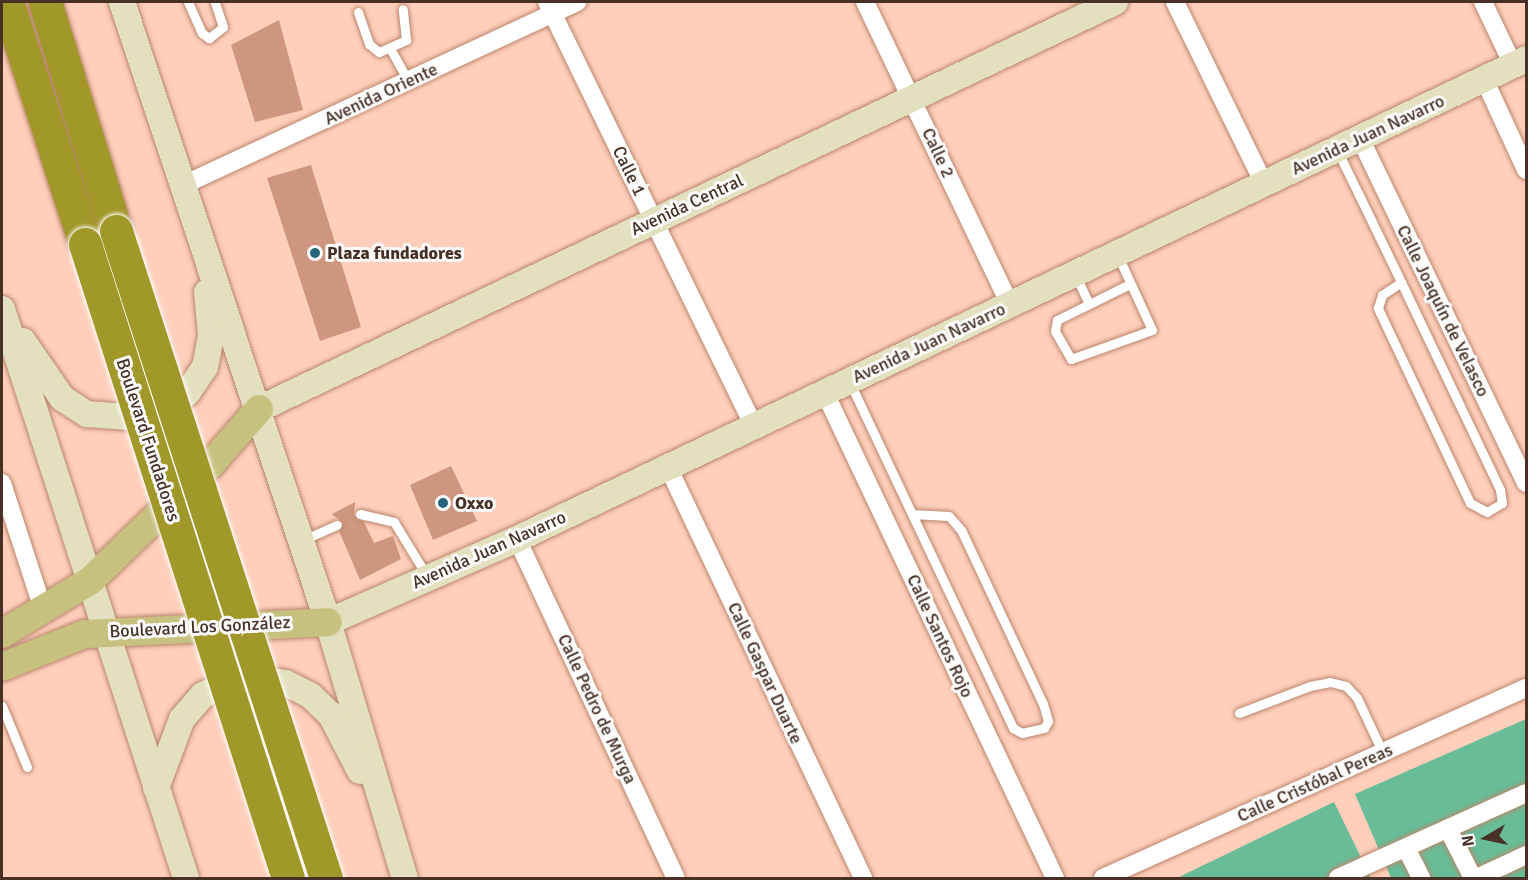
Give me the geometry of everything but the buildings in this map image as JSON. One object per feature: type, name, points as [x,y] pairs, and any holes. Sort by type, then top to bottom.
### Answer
[{"type":"highway","name":"Boulevard Fundadores","points":[[7,2],[288,879]]},
{"type":"highway","name":"Boulevard Fundadores","points":[[45,2],[116,231],[326,879]]},
{"type":"main road","points":[[122,2],[328,622],[405,879]]},
{"type":"main road","name":"Avenida Central","points":[[259,409],[1115,2]]},
{"type":"main road","name":"Avenida Juan Navarro","points":[[328,622],[517,539],[1520,62]]},
{"type":"main road","points":[[2,307],[42,374],[62,398],[87,414],[143,418],[169,408],[189,392],[205,367],[211,335],[199,231]]},
{"type":"main road","points":[[2,307],[186,879]]},
{"type":"main road","points":[[2,634],[44,612],[90,581],[211,464],[259,409]]},
{"type":"main road","name":"Boulevard Los González","points":[[2,667],[72,637],[105,631],[328,622]]},
{"type":"main road","points":[[156,788],[182,720],[203,695],[229,683],[286,683],[311,696],[331,715],[393,839]]},
{"type":"street","name":"Avenida Oriente","points":[[183,185],[408,81],[550,8],[578,2]]},
{"type":"street","name":"Calle 2","points":[[865,2],[1010,304]]},
{"type":"street","points":[[1175,2],[1264,184]]},
{"type":"street","points":[[1483,2],[1520,62]]},
{"type":"street","name":"Calle 1","points":[[550,8],[754,426]]},
{"type":"street","points":[[1484,79],[1527,170]]},
{"type":"street","name":"Calle Joaquín de Velasco","points":[[1360,138],[1527,483]]},
{"type":"street","name":"Calle Santos Rojo","points":[[825,393],[1055,879]]},
{"type":"street","name":"Calle Gaspar Duarte","points":[[668,467],[863,879]]},
{"type":"street","points":[[2,483],[44,612]]},
{"type":"street","name":"Calle Pedro de Murga","points":[[517,539],[676,879]]},
{"type":"street","name":"Calle Cristóbal Pereas","points":[[1103,879],[1527,688]]},
{"type":"street","points":[[1338,879],[1527,793]]},
{"type":"street","points":[[1448,828],[1475,879],[1527,855]]},
{"type":"street","points":[[1406,848],[1421,879]]},
{"type":"lane","points":[[188,2],[202,33],[209,38],[223,27],[215,2]]},
{"type":"lane","points":[[358,12],[372,48],[391,50],[406,40],[403,9]]},
{"type":"lane","points":[[391,50],[408,81]]},
{"type":"lane","points":[[1336,149],[1401,282],[1500,490],[1502,503],[1487,512],[1470,503],[1378,308],[1382,295],[1401,282]]},
{"type":"lane","points":[[1117,254],[1152,330],[1075,360],[1068,357],[1054,324],[1130,284]]},
{"type":"lane","points":[[1075,274],[1089,304]]},
{"type":"lane","points":[[849,381],[1013,728],[1022,733],[1044,728],[1048,721],[1043,704],[961,530],[949,516],[912,514]]},
{"type":"lane","points":[[360,514],[394,522],[428,578]]},
{"type":"lane","points":[[300,541],[337,525]]},
{"type":"lane","points":[[1239,713],[1310,686],[1330,682],[1346,686],[1357,698],[1383,753]]},
{"type":"lane","points":[[2,706],[27,767]]},
{"type":"green space","points":[[1526,719],[1526,878],[1391,878],[1355,794]]},
{"type":"green space","points":[[1334,802],[1371,878],[1177,878]]},
{"type":"place","name":"Plaza fundadores","points":[[315,253]]},
{"type":"place","name":"Oxxo","points":[[443,503]]}]
